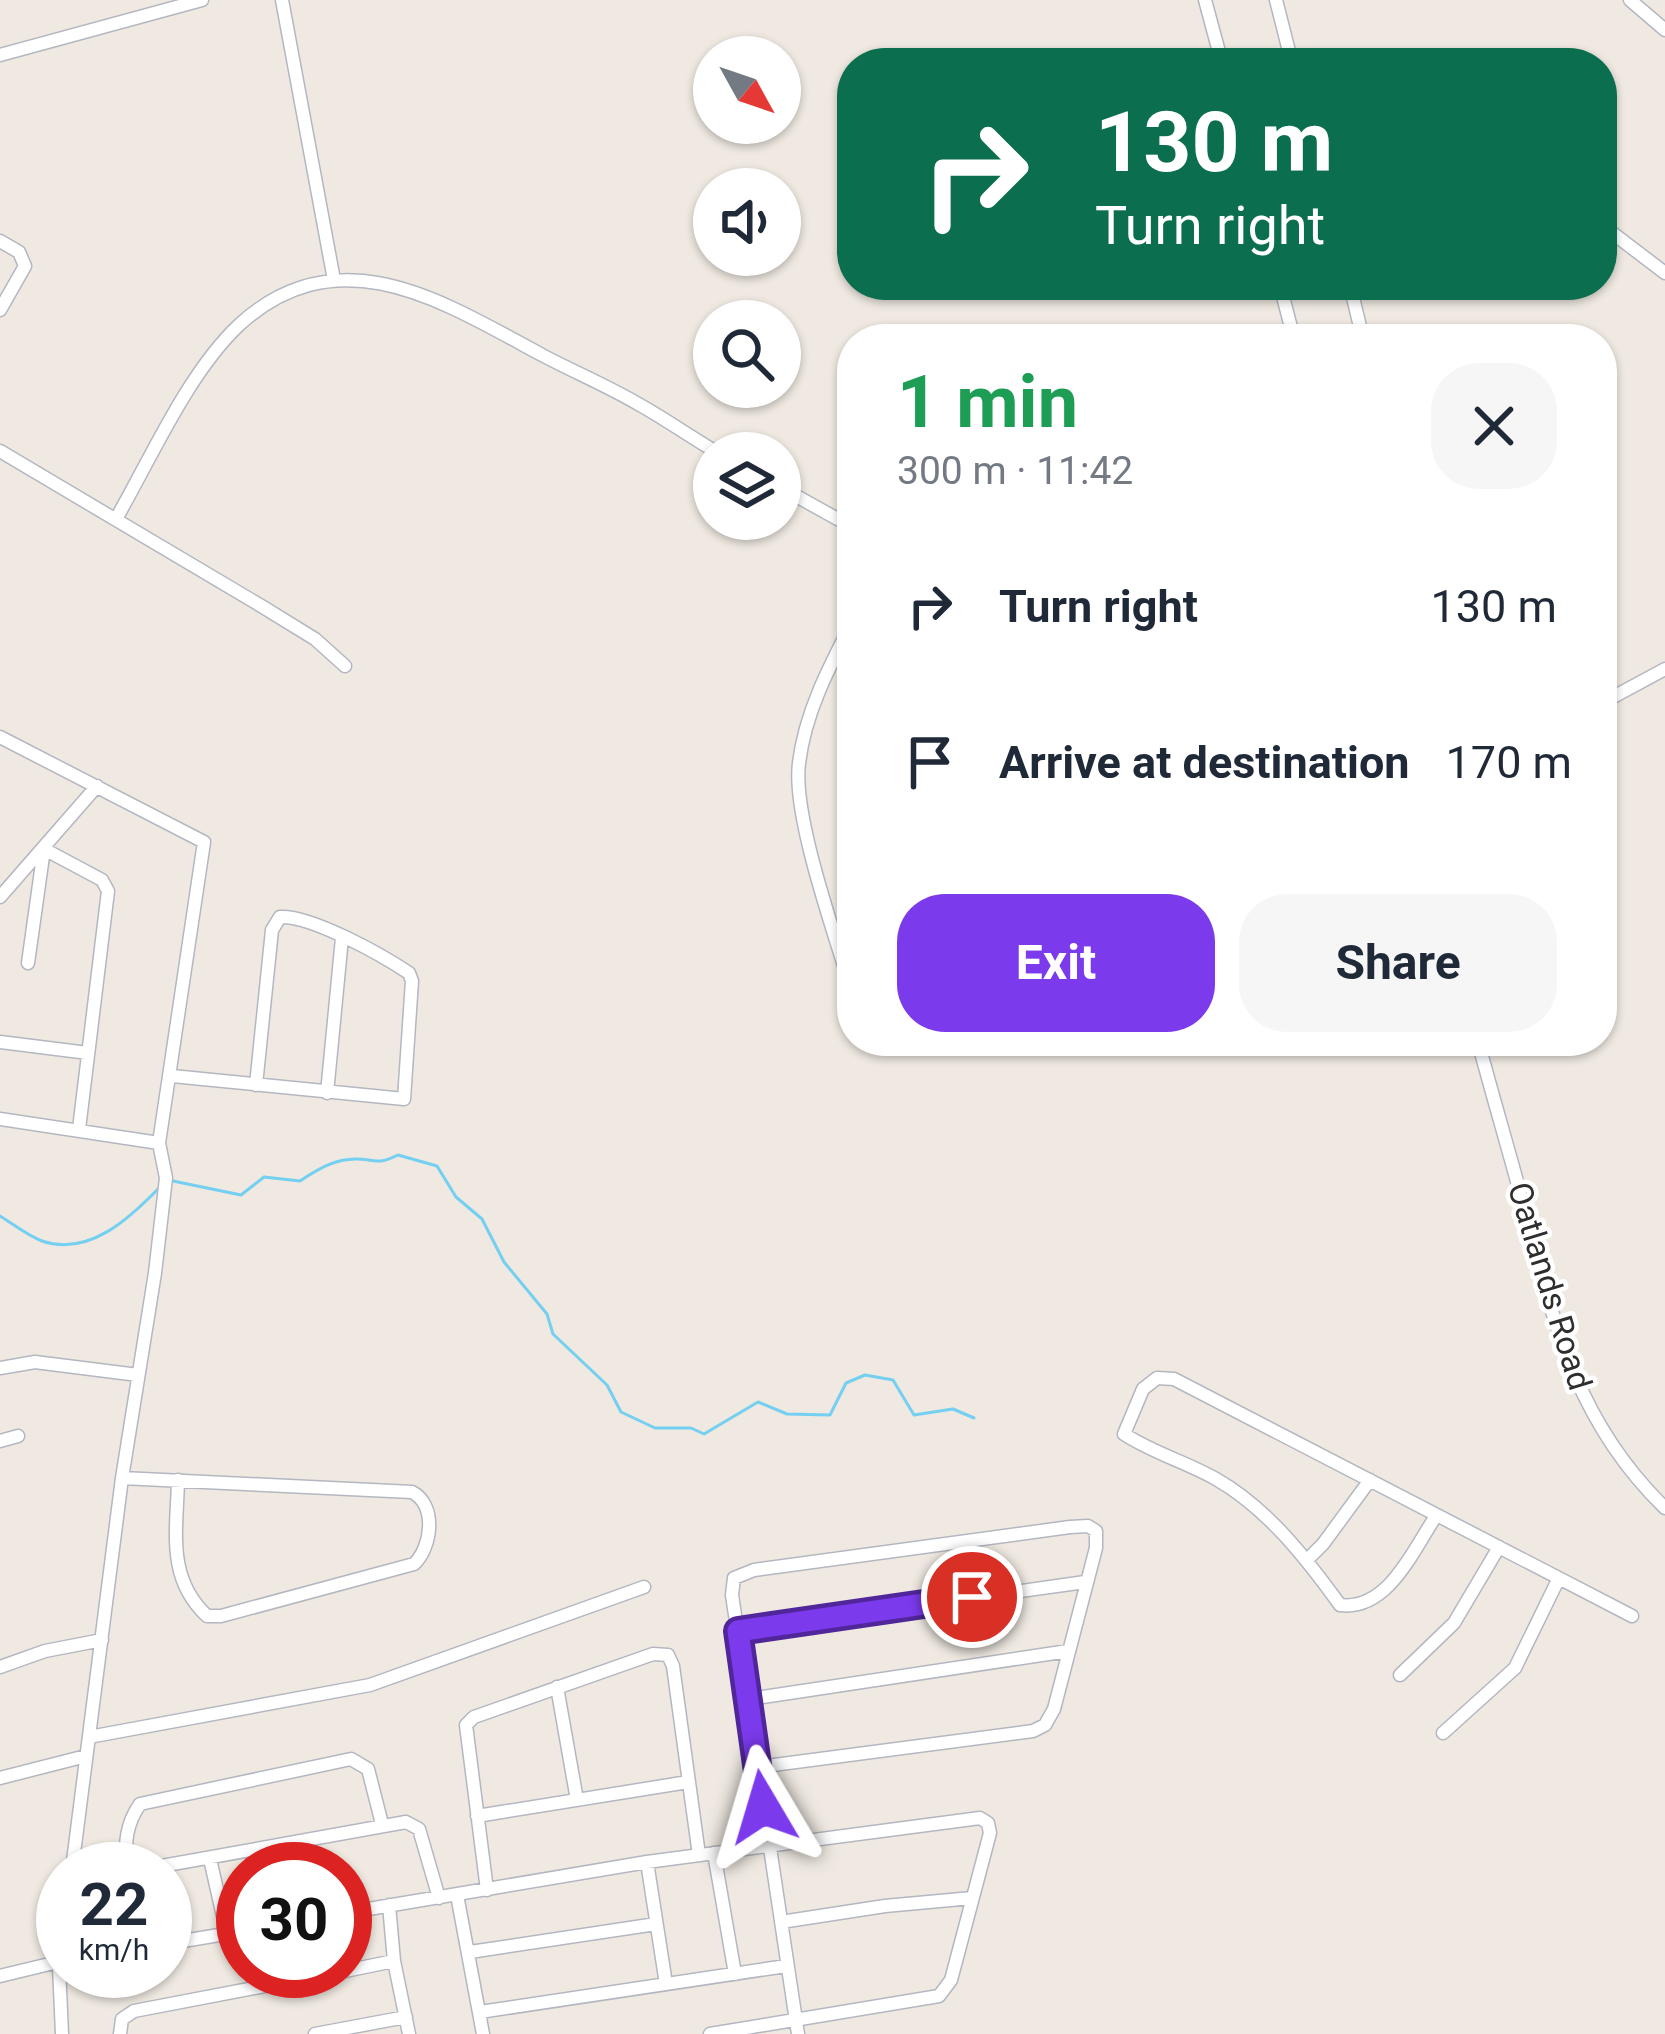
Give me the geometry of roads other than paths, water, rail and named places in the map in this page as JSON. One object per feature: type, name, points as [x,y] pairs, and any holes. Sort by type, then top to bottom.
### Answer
[{"type":"street","points":[[0,55],[202,0]]},
{"type":"street","points":[[282,0],[334,280]]},
{"type":"street","points":[[1205,0],[1218,48]]},
{"type":"street","points":[[1276,0],[1288,48]]},
{"type":"street","points":[[1630,0],[1665,30]]},
{"type":"street","points":[[1617,236],[1665,273]]},
{"type":"street","points":[[0,241],[20,251],[26,266],[0,310]]},
{"type":"street","points":[[116,519],[182,404],[238,326],[284,296],[334,280],[389,283],[433,298],[643,406],[693,437]]},
{"type":"street","points":[[0,451],[298,628],[345,666]]},
{"type":"street","points":[[801,499],[837,519]]},
{"type":"street","points":[[837,651],[805,730],[798,768],[813,856],[837,940]]},
{"type":"street","points":[[1617,695],[1665,668]]},
{"type":"street","points":[[0,737],[205,842],[159,1143],[166,1178],[75,1842]]},
{"type":"street","points":[[0,897],[97,786]]},
{"type":"street","points":[[28,963],[44,849]]},
{"type":"street","points":[[44,849],[102,880],[108,891],[79,1129]]},
{"type":"street","points":[[172,1076],[404,1099],[412,981],[402,968],[286,916],[274,925],[256,1084]]},
{"type":"street","points":[[327,1093],[342,938]]},
{"type":"street","points":[[0,1042],[88,1054]]},
{"type":"street","name":"Oatlands Road","points":[[1482,1056],[1552,1315],[1574,1378],[1615,1452],[1665,1508]]},
{"type":"street","points":[[0,1118],[159,1143]]},
{"type":"street","points":[[0,1368],[35,1363],[138,1375]]},
{"type":"street","points":[[1436,1516],[1391,1583],[1355,1606],[1340,1605],[1307,1560],[1266,1517],[1220,1481],[1124,1434],[1143,1389],[1157,1378],[1174,1379],[1632,1616]]},
{"type":"street","points":[[0,1441],[18,1436]]},
{"type":"street","points":[[122,1478],[178,1480],[412,1492],[424,1500],[428,1512],[427,1540],[414,1564],[221,1616],[206,1616],[176,1567],[178,1480]]},
{"type":"street","points":[[1307,1560],[1370,1480]]},
{"type":"street","points":[[758,1767],[1040,1729],[1054,1709],[1097,1536],[1093,1529],[1080,1526],[737,1574],[732,1584],[738,1631],[768,1846],[797,2028]]},
{"type":"street","points":[[1400,1675],[1454,1623],[1498,1547]]},
{"type":"street","points":[[1443,1733],[1515,1668],[1558,1580]]},
{"type":"street","points":[[738,1631],[1085,1582]]},
{"type":"street","points":[[89,1737],[370,1685],[644,1587]]},
{"type":"street","points":[[0,1667],[45,1651],[102,1640]]},
{"type":"street","points":[[750,1699],[1068,1651]]},
{"type":"street","points":[[487,1890],[466,1724],[474,1717],[653,1654],[668,1655],[674,1666],[699,1855]]},
{"type":"street","points":[[557,1687],[577,1800]]},
{"type":"street","points":[[0,1778],[86,1756]]},
{"type":"street","points":[[126,1842],[140,1804],[351,1760],[368,1769],[382,1824]]},
{"type":"street","points":[[477,1816],[688,1781]]},
{"type":"street","points":[[372,1908],[647,1862],[980,1818],[990,1827],[951,1980],[939,1996],[797,2028],[710,2034]]},
{"type":"street","points":[[192,1862],[406,1822],[419,1829],[439,1898]]},
{"type":"street","points":[[714,1853],[735,1974]]},
{"type":"street","points":[[210,1859],[216,1887]]},
{"type":"street","points":[[647,1862],[666,1984]]},
{"type":"street","points":[[457,1895],[483,2034]]},
{"type":"street","points":[[781,1922],[972,1898]]},
{"type":"street","points":[[389,1905],[394,1961],[409,2034]]},
{"type":"street","points":[[470,1952],[656,1924]]},
{"type":"street","points":[[372,1965],[394,1961]]},
{"type":"street","points":[[481,2012],[786,1966]]},
{"type":"street","points":[[0,1976],[36,1967]]},
{"type":"street","points":[[120,2034],[122,2020],[134,2011],[216,1995]]},
{"type":"street","points":[[62,1998],[62,2034]]},
{"type":"street","points":[[315,2034],[406,2017]]},
{"type":"waterway","points":[[173,1181],[241,1195],[264,1177],[300,1181],[350,1159],[382,1161],[398,1155],[437,1166],[456,1197],[482,1219],[504,1262],[547,1314],[553,1334],[607,1385],[621,1412],[655,1428],[691,1428],[704,1434],[758,1402],[787,1414],[830,1415],[846,1383],[865,1375],[893,1380],[914,1415],[953,1409],[974,1418]]},
{"type":"waterway","points":[[0,1216],[42,1241],[76,1244],[122,1222],[160,1187]]}]
